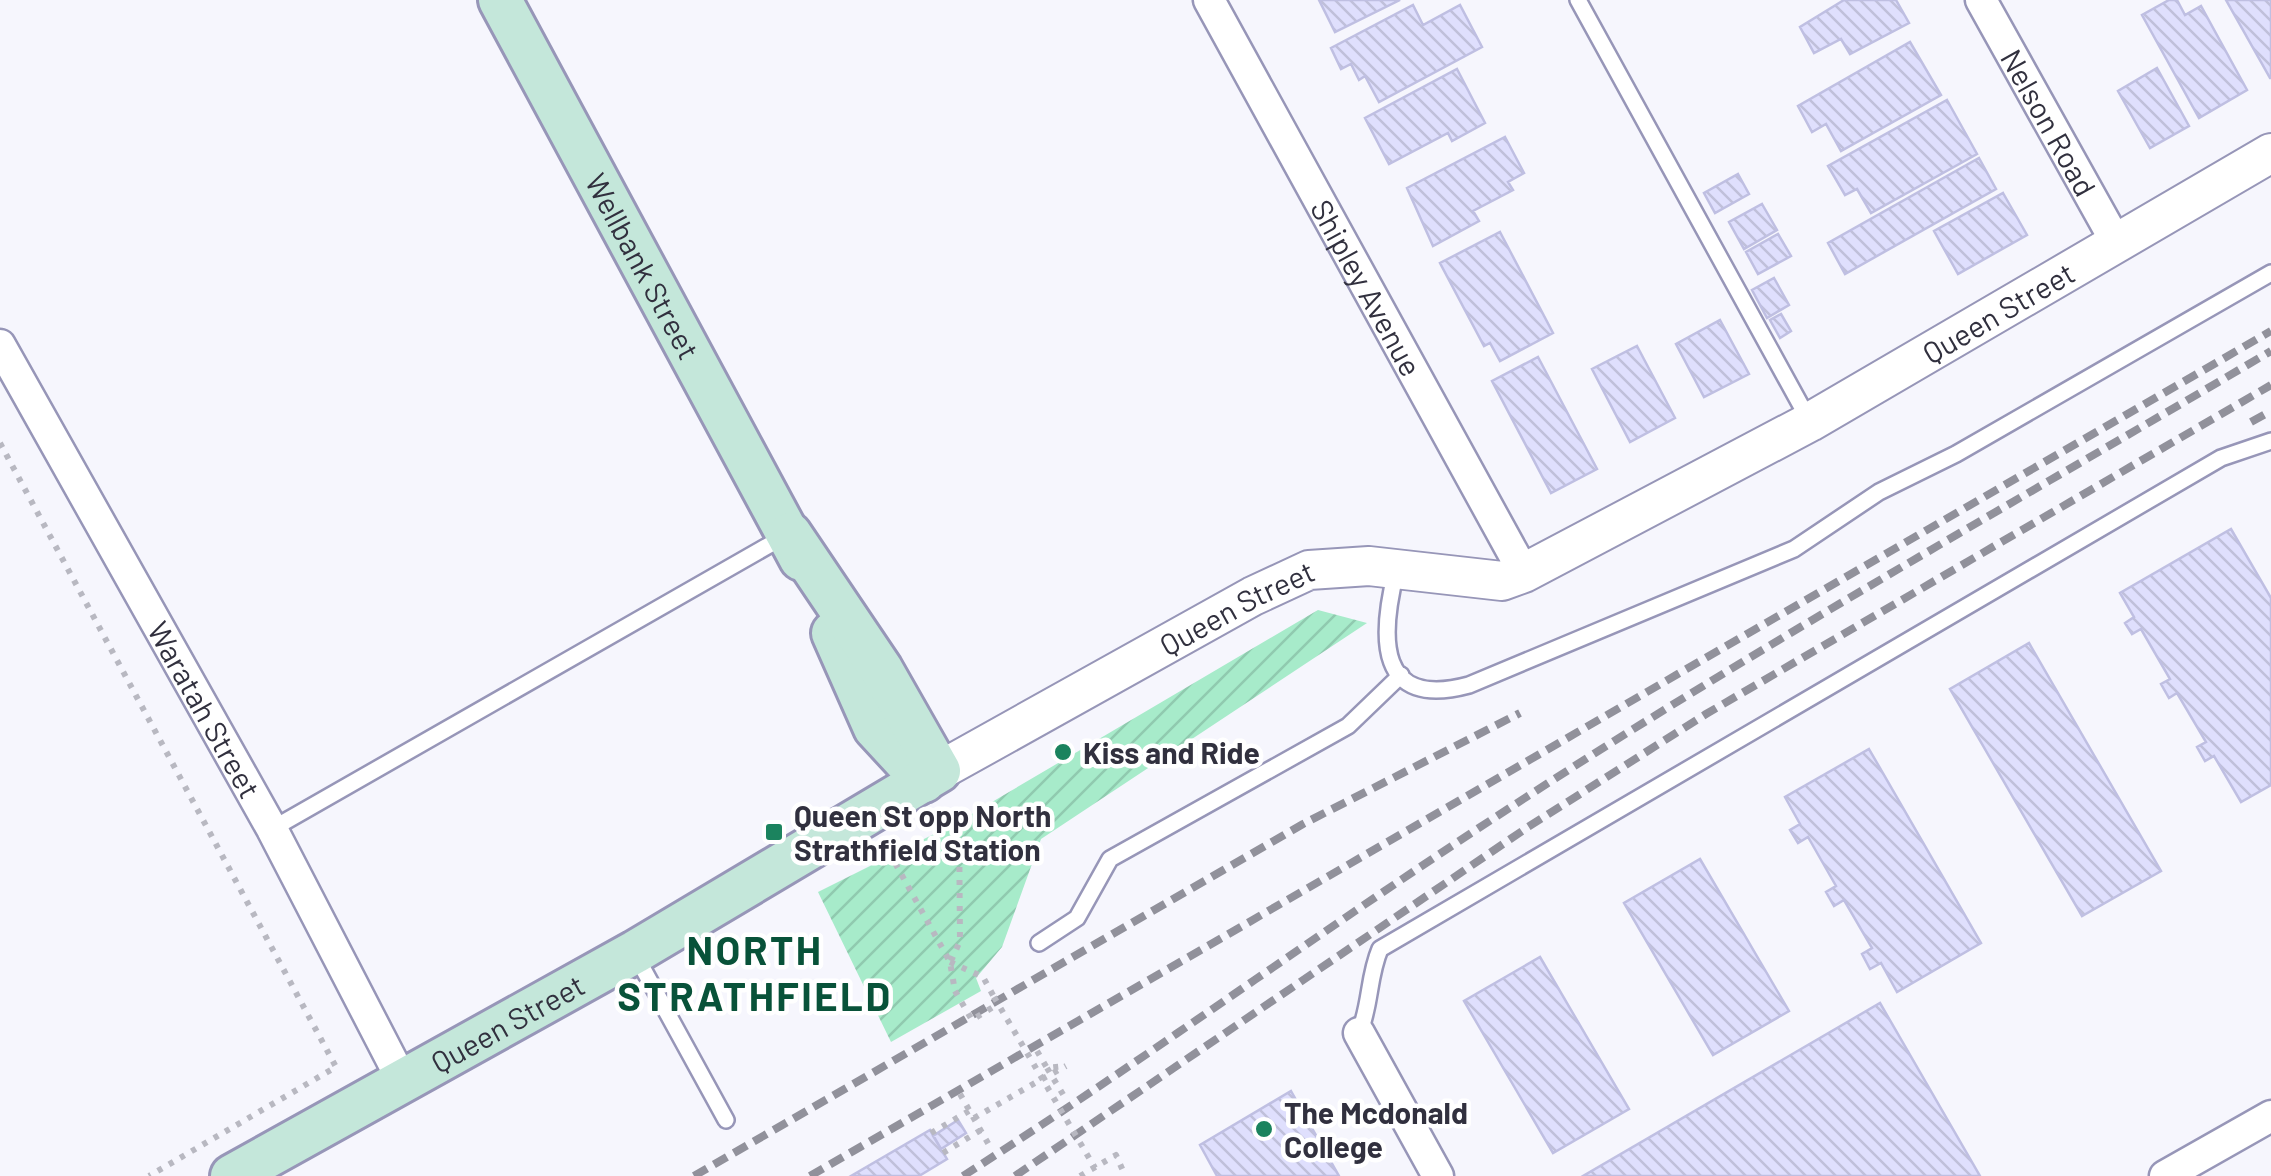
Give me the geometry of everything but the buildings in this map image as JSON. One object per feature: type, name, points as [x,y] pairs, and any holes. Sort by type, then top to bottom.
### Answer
[{"type":"main road","name":"Wellbank Street","points":[[500,0],[790,534],[875,728],[932,776]]},
{"type":"main road","name":"Wellbank Street","points":[[790,534],[881,668],[932,776]]},
{"type":"main road","points":[[867,816],[881,750],[875,728]]},
{"type":"main road","name":"Queen Street","points":[[232,1176],[635,952],[932,776]]},
{"type":"street","name":"Shipley Avenue","points":[[1209,0],[1524,572]]},
{"type":"street","name":"Nelson Road","points":[[1982,0],[2116,242]]},
{"type":"street","name":"Queen Street","points":[[932,776],[1280,582],[1340,565],[1396,568],[1469,580],[1502,580],[1524,572],[1810,422],[2271,153]]},
{"type":"street","name":"Waratah Street","points":[[0,345],[272,828],[402,1080]]},
{"type":"street","points":[[1359,1033],[1438,1176]]},
{"type":"street","points":[[2165,1176],[2271,1116]]},
{"type":"lane","points":[[1578,0],[1810,422]]},
{"type":"lane","points":[[1396,568],[1384,646],[1402,675],[1428,690],[1470,684],[1794,549],[1879,492],[1956,454],[2271,274]]},
{"type":"lane","points":[[1359,1033],[1370,1003],[1371,971],[1380,950],[2221,458],[2271,442]]},
{"type":"lane","points":[[272,828],[790,534]]},
{"type":"lane","points":[[1039,942],[1077,918],[1110,859],[1348,726],[1402,675]]},
{"type":"lane","points":[[635,952],[726,1120]]},
{"type":"path","points":[[0,443],[336,1066],[149,1176]]},
{"type":"path","points":[[950,962],[960,941],[958,813]]},
{"type":"path","points":[[889,852],[950,962],[955,991],[972,1020],[998,1004]]},
{"type":"path","points":[[950,962],[983,976],[1094,1168]]},
{"type":"path","points":[[1037,1051],[1064,1096]]},
{"type":"path","points":[[931,1133],[1066,1066],[1047,1068]]},
{"type":"path","points":[[960,1094],[989,1145]]},
{"type":"path","points":[[943,1153],[981,1130]]},
{"type":"path","points":[[1080,1176],[1116,1156],[1124,1173]]},
{"type":"green space","points":[[1318,610],[1367,623],[1041,839],[1002,947],[976,978],[981,991],[891,1042],[818,892],[958,822]]},
{"type":"railway","points":[[810,1176],[2271,331]]},
{"type":"railway","points":[[963,1176],[1604,747],[2271,351]]},
{"type":"railway","points":[[1015,1176],[1528,827],[1706,714],[2271,385]]},
{"type":"railway","points":[[2251,422],[2271,411]]},
{"type":"railway","points":[[694,1176],[1303,824],[1520,713]]},
{"type":"place","name":"Kiss and Ride","points":[[1063,752]]},
{"type":"place","name":"Queen St opp North Strathfield Station","points":[[774,832]]},
{"type":"place","name":"The Mcdonald College","points":[[1264,1129]]},
{"type":"district","name":"NORTH STRATHFIELD","points":[[755,972]]}]
